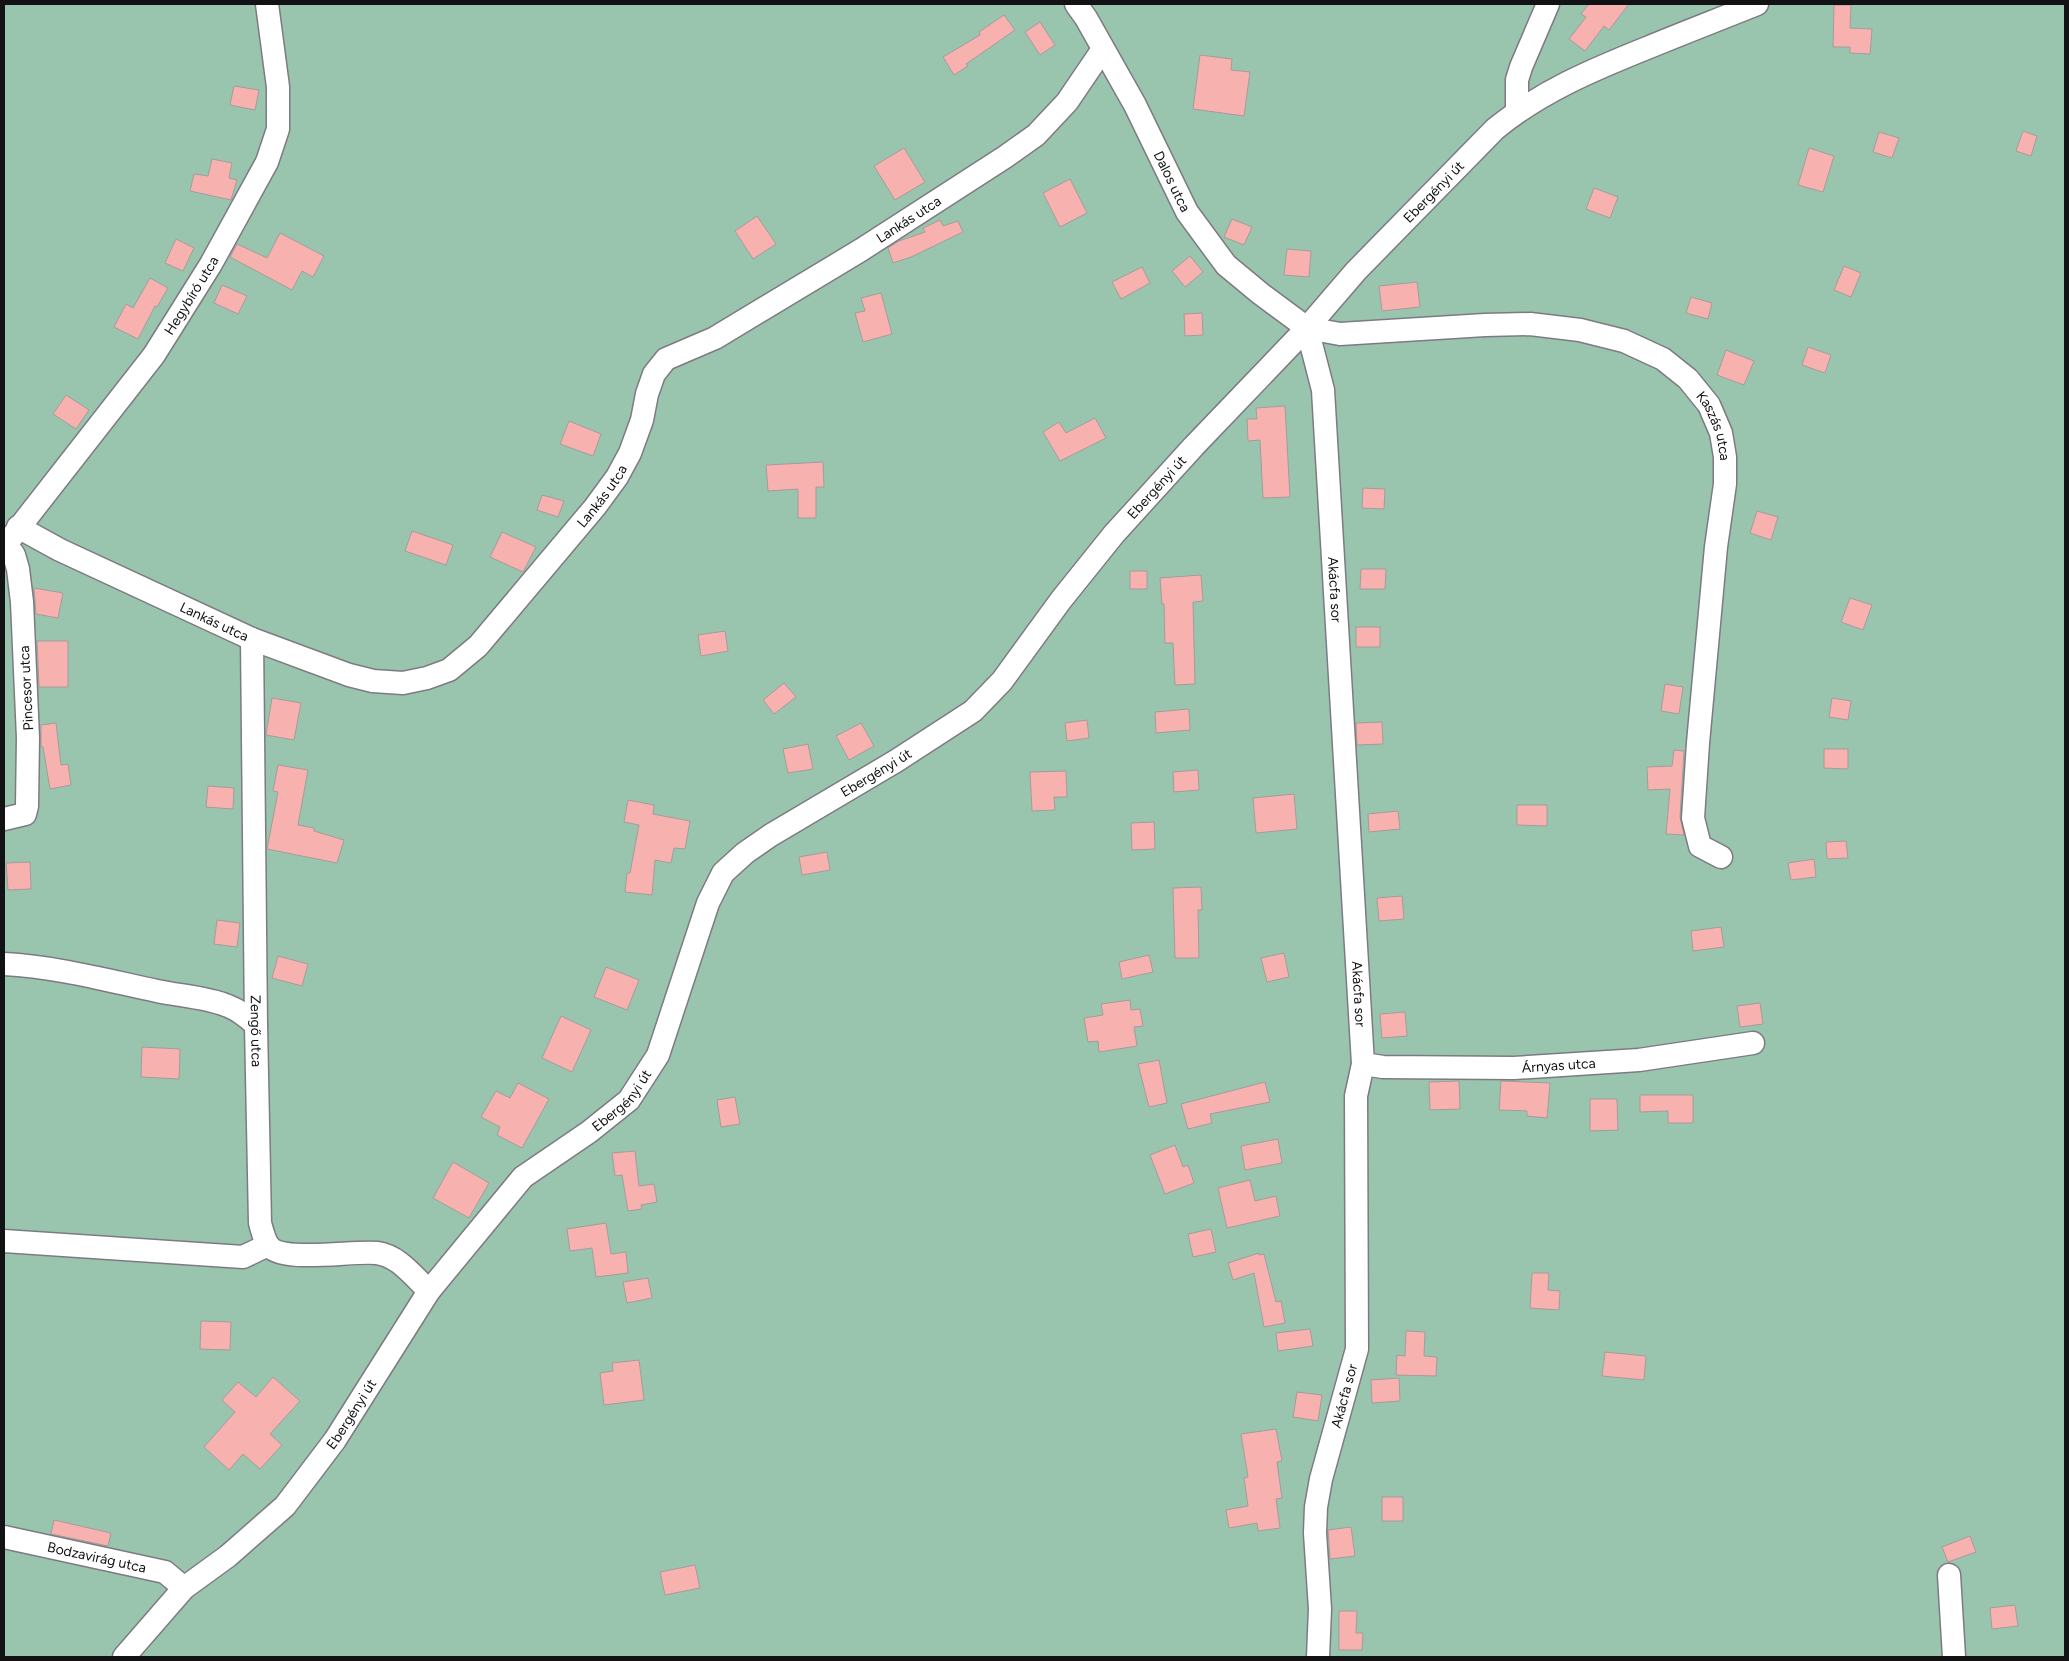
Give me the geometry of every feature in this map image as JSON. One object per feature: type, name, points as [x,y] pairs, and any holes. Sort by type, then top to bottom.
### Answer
[{"type":"street","name":"Hegybíró utca","points":[[10,539],[154,355],[211,264],[267,162],[278,129],[278,87],[267,4]]},
{"type":"street","name":"Dalos utca","points":[[1076,4],[1135,105],[1187,212],[1226,265],[1307,328]]},
{"type":"street","points":[[1517,111],[1517,80],[1521,66],[1548,4]]},
{"type":"street","name":"Ebergényi út","points":[[124,1657],[184,1588],[228,1556],[285,1506],[335,1440],[428,1291],[523,1177],[589,1132],[628,1100],[658,1055],[708,903],[724,874],[745,853],[771,835],[896,761],[973,712],[1002,682],[1062,600],[1114,534],[1194,446],[1307,328],[1403,222],[1495,129],[1517,111],[1591,70],[1757,4]]},
{"type":"street","name":"Lankás utca","points":[[10,539],[60,550],[252,639],[349,676],[373,681],[403,683],[427,678],[449,670],[478,646],[595,507],[617,477],[633,445],[654,374],[666,359],[715,338],[853,255],[1036,135],[1067,102],[1103,48]]},
{"type":"street","name":"Kaszás utca","points":[[1307,328],[1340,334],[1530,324],[1580,330],[1624,340],[1663,359],[1688,379],[1709,405],[1721,433],[1725,456],[1725,484],[1716,547],[1693,818],[1700,846],[1721,856]]},
{"type":"street","name":"Akácfa sor","points":[[1307,328],[1324,390],[1363,1064],[1356,1096],[1357,1349],[1321,1479],[1316,1507],[1315,1533],[1320,1609],[1318,1657]]},
{"type":"street","name":"Pincesor utca","points":[[4,819],[25,814],[27,806],[28,738],[18,570],[10,539]]},
{"type":"street","name":"Zengő utca","points":[[252,639],[260,1223],[268,1245]]},
{"type":"street","points":[[4,964],[84,974],[226,1005],[242,1012],[256,1025]]},
{"type":"street","name":"Árnyas utca","points":[[1363,1064],[1383,1067],[1514,1068],[1639,1060],[1754,1043]]},
{"type":"street","points":[[4,1241],[242,1257],[268,1245],[277,1252],[304,1255],[377,1253],[397,1260],[428,1291]]},
{"type":"street","name":"Bodzavirág utca","points":[[4,1537],[165,1572],[184,1588]]},
{"type":"street","points":[[1949,1575],[1954,1657]]},
{"type":"green space","points":[[4,4],[2065,4],[2065,1657],[4,1657]]},
{"type":"building","points":[[1589,4],[1629,4],[1609,30],[1604,26],[1585,51],[1569,39],[1586,17],[1581,14]]},
{"type":"building","points":[[1834,5],[1851,5],[1850,28],[1872,29],[1870,54],[1850,53],[1850,47],[1833,47]]},
{"type":"building","points":[[1004,15],[1015,30],[966,64],[968,66],[954,75],[943,57],[980,35],[979,32]]},
{"type":"building","points":[[1040,22],[1055,45],[1040,55],[1025,32]]},
{"type":"building","points":[[1200,55],[1232,59],[1231,70],[1250,72],[1244,116],[1193,109]]},
{"type":"building","points":[[234,86],[259,90],[255,110],[230,105]]},
{"type":"building","points":[[2023,131],[2037,136],[2031,156],[2016,151]]},
{"type":"building","points":[[1879,132],[1899,138],[1892,158],[1873,152]]},
{"type":"building","points":[[904,148],[925,182],[895,200],[874,166]]},
{"type":"building","points":[[1809,148],[1834,156],[1823,192],[1798,185]]},
{"type":"building","points":[[212,159],[232,163],[229,178],[237,180],[231,200],[190,191],[194,174],[208,176]]},
{"type":"building","points":[[1070,179],[1087,213],[1060,227],[1043,193]]},
{"type":"building","points":[[1594,188],[1618,197],[1610,218],[1586,209]]},
{"type":"building","points":[[757,216],[776,244],[753,259],[735,231]]},
{"type":"building","points":[[1232,219],[1252,227],[1244,245],[1224,237]]},
{"type":"building","points":[[940,220],[943,226],[958,221],[963,232],[911,257],[893,263],[888,248],[899,241],[925,232],[923,228]]},
{"type":"building","points":[[280,233],[324,256],[313,277],[302,271],[292,290],[230,257],[237,244],[267,258]]},
{"type":"building","points":[[176,239],[194,248],[183,271],[165,263]]},
{"type":"building","points":[[1287,249],[1311,251],[1309,277],[1284,275]]},
{"type":"building","points":[[1190,256],[1203,272],[1185,287],[1172,271]]},
{"type":"building","points":[[1844,266],[1861,273],[1851,297],[1834,290]]},
{"type":"building","points":[[1142,267],[1150,283],[1121,299],[1112,282]]},
{"type":"building","points":[[150,278],[168,288],[157,307],[155,306],[138,339],[114,327],[126,304],[133,308]]},
{"type":"building","points":[[1417,282],[1420,307],[1382,311],[1379,286]]},
{"type":"building","points":[[222,285],[247,296],[238,314],[214,303]]},
{"type":"building","points":[[881,293],[892,334],[863,342],[855,313],[865,311],[861,298]]},
{"type":"building","points":[[1691,297],[1712,303],[1708,319],[1686,313]]},
{"type":"building","points":[[1202,313],[1203,335],[1185,336],[1184,314]]},
{"type":"building","points":[[1808,347],[1831,355],[1825,373],[1802,365]]},
{"type":"building","points":[[1726,350],[1754,361],[1744,385],[1717,375]]},
{"type":"building","points":[[66,395],[89,410],[76,429],[53,414]]},
{"type":"building","points":[[1285,406],[1290,497],[1263,498],[1260,440],[1248,441],[1247,419],[1257,419],[1256,408]]},
{"type":"building","points":[[1095,418],[1106,438],[1060,461],[1043,432],[1059,422],[1066,433]]},
{"type":"building","points":[[569,421],[601,434],[593,456],[560,444]]},
{"type":"building","points":[[823,462],[824,487],[816,487],[816,518],[798,518],[798,489],[768,491],[766,465]]},
{"type":"building","points":[[1363,488],[1385,489],[1384,509],[1362,508]]},
{"type":"building","points":[[542,495],[564,501],[558,517],[537,510]]},
{"type":"building","points":[[1757,511],[1778,517],[1771,540],[1750,533]]},
{"type":"building","points":[[412,531],[453,545],[446,565],[405,551]]},
{"type":"building","points":[[502,532],[536,547],[523,572],[490,557]]},
{"type":"building","points":[[1361,569],[1386,569],[1385,589],[1360,589]]},
{"type":"building","points":[[1130,571],[1147,571],[1147,589],[1130,589]]},
{"type":"building","points":[[1201,575],[1203,601],[1193,602],[1195,684],[1175,685],[1173,643],[1165,643],[1164,604],[1162,604],[1160,578]]},
{"type":"building","points":[[34,588],[63,593],[58,618],[36,614]]},
{"type":"building","points":[[1850,598],[1872,605],[1863,630],[1841,622]]},
{"type":"building","points":[[1356,627],[1380,627],[1380,647],[1356,647]]},
{"type":"building","points":[[725,631],[728,651],[701,656],[698,635]]},
{"type":"building","points":[[37,641],[68,641],[68,687],[39,687]]},
{"type":"building","points":[[784,683],[796,697],[774,714],[763,700]]},
{"type":"building","points":[[1665,684],[1683,687],[1679,714],[1661,711]]},
{"type":"building","points":[[272,698],[301,703],[294,740],[266,735]]},
{"type":"building","points":[[1832,698],[1851,701],[1848,720],[1829,717]]},
{"type":"building","points":[[1189,709],[1190,730],[1156,733],[1155,712]]},
{"type":"building","points":[[1087,720],[1089,738],[1067,741],[1065,723]]},
{"type":"building","points":[[1382,722],[1383,744],[1357,745],[1356,723]]},
{"type":"building","points":[[56,723],[61,765],[68,764],[71,785],[50,789],[43,747],[41,747],[41,725]]},
{"type":"building","points":[[861,723],[874,746],[849,760],[836,736]]},
{"type":"building","points":[[808,744],[813,769],[788,773],[783,749]]},
{"type":"building","points":[[1824,749],[1848,749],[1848,769],[1824,768]]},
{"type":"building","points":[[1674,750],[1684,751],[1680,817],[1684,835],[1666,834],[1670,789],[1648,790],[1647,767],[1672,766]]},
{"type":"building","points":[[278,765],[308,770],[298,825],[314,828],[314,831],[344,840],[337,863],[267,849],[278,792],[273,791]]},
{"type":"building","points":[[1198,770],[1199,790],[1174,792],[1173,772]]},
{"type":"building","points":[[1066,771],[1067,797],[1054,797],[1055,810],[1032,811],[1030,772]]},
{"type":"building","points":[[208,786],[234,788],[233,809],[206,807]]},
{"type":"building","points":[[1294,794],[1297,829],[1256,833],[1253,798]]},
{"type":"building","points":[[628,800],[654,805],[653,814],[690,821],[685,849],[674,848],[671,863],[655,860],[652,895],[625,892],[627,873],[630,873],[639,825],[624,822]]},
{"type":"building","points":[[1517,805],[1547,805],[1547,826],[1517,825]]},
{"type":"building","points":[[1398,811],[1400,829],[1369,832],[1368,814]]},
{"type":"building","points":[[1154,822],[1155,849],[1132,850],[1131,823]]},
{"type":"building","points":[[1846,841],[1848,858],[1827,859],[1826,842]]},
{"type":"building","points":[[827,852],[830,870],[802,875],[799,857]]},
{"type":"building","points":[[1814,859],[1816,877],[1791,880],[1788,863]]},
{"type":"building","points":[[30,862],[31,889],[8,890],[6,863]]},
{"type":"building","points":[[1201,887],[1202,910],[1198,910],[1199,958],[1175,958],[1173,888]]},
{"type":"building","points":[[1402,896],[1404,919],[1379,921],[1377,898]]},
{"type":"building","points":[[217,920],[240,923],[237,947],[214,944]]},
{"type":"building","points":[[1721,927],[1724,947],[1693,951],[1691,931]]},
{"type":"building","points":[[1284,953],[1289,977],[1267,982],[1261,958]]},
{"type":"building","points":[[1149,955],[1153,972],[1122,979],[1119,962]]},
{"type":"building","points":[[278,956],[308,964],[302,986],[272,978]]},
{"type":"building","points":[[606,967],[639,980],[627,1010],[594,997]]},
{"type":"building","points":[[1130,1000],[1131,1010],[1140,1009],[1143,1026],[1134,1027],[1137,1046],[1099,1052],[1098,1041],[1088,1042],[1084,1018],[1103,1015],[1101,1004]]},
{"type":"building","points":[[1760,1003],[1763,1024],[1740,1027],[1737,1006]]},
{"type":"building","points":[[1405,1012],[1407,1036],[1382,1038],[1380,1014]]},
{"type":"building","points":[[561,1016],[591,1030],[572,1072],[542,1058]]},
{"type":"building","points":[[142,1047],[180,1049],[179,1079],[141,1077]]},
{"type":"building","points":[[1159,1060],[1167,1103],[1149,1107],[1138,1064]]},
{"type":"building","points":[[1459,1081],[1460,1109],[1430,1110],[1429,1082]]},
{"type":"building","points":[[1501,1081],[1550,1083],[1547,1118],[1527,1116],[1527,1111],[1499,1110]]},
{"type":"building","points":[[1265,1082],[1270,1102],[1210,1114],[1212,1123],[1188,1129],[1181,1104]]},
{"type":"building","points":[[518,1083],[549,1099],[522,1148],[497,1135],[500,1127],[481,1117],[496,1091],[510,1098]]},
{"type":"building","points":[[1640,1095],[1693,1095],[1693,1123],[1668,1123],[1668,1111],[1640,1112]]},
{"type":"building","points":[[735,1097],[740,1124],[721,1127],[717,1100]]},
{"type":"building","points":[[1590,1099],[1617,1099],[1618,1130],[1590,1131]]},
{"type":"building","points":[[1278,1139],[1282,1163],[1245,1170],[1241,1146]]},
{"type":"building","points":[[1175,1145],[1183,1167],[1188,1165],[1194,1183],[1165,1194],[1150,1155]]},
{"type":"building","points":[[635,1151],[639,1186],[654,1184],[657,1202],[641,1205],[642,1209],[628,1211],[622,1175],[615,1176],[612,1153]]},
{"type":"building","points":[[453,1162],[489,1183],[469,1218],[433,1198]]},
{"type":"building","points":[[1250,1180],[1255,1201],[1276,1196],[1280,1216],[1227,1228],[1218,1188]]},
{"type":"building","points":[[606,1223],[611,1254],[626,1252],[628,1273],[596,1277],[592,1248],[570,1251],[567,1229]]},
{"type":"building","points":[[1211,1229],[1216,1252],[1193,1257],[1188,1234]]},
{"type":"building","points":[[1259,1253],[1259,1255],[1264,1254],[1276,1302],[1281,1301],[1285,1323],[1264,1327],[1254,1273],[1233,1280],[1228,1263]]},
{"type":"building","points":[[1532,1273],[1549,1273],[1548,1290],[1560,1291],[1559,1310],[1530,1308]]},
{"type":"building","points":[[648,1278],[652,1298],[627,1303],[623,1282]]},
{"type":"building","points":[[201,1321],[231,1322],[230,1350],[200,1349]]},
{"type":"building","points":[[1310,1329],[1313,1346],[1278,1351],[1276,1333]]},
{"type":"building","points":[[1406,1331],[1425,1332],[1424,1356],[1437,1357],[1436,1376],[1396,1375],[1397,1355],[1405,1356]]},
{"type":"building","points":[[1605,1352],[1646,1356],[1644,1380],[1602,1376]]},
{"type":"building","points":[[639,1360],[644,1400],[604,1405],[600,1373],[613,1371],[612,1363]]},
{"type":"building","points":[[273,1377],[300,1401],[270,1434],[282,1445],[260,1469],[243,1454],[229,1470],[204,1447],[235,1412],[222,1400],[238,1382],[256,1397]]},
{"type":"building","points":[[1399,1378],[1400,1401],[1372,1403],[1371,1380]]},
{"type":"building","points":[[1297,1392],[1322,1395],[1318,1421],[1293,1417]]},
{"type":"building","points":[[1276,1429],[1282,1461],[1277,1462],[1282,1498],[1276,1499],[1280,1528],[1258,1531],[1257,1523],[1229,1528],[1226,1510],[1248,1506],[1244,1478],[1248,1477],[1241,1434]]},
{"type":"building","points":[[1382,1497],[1403,1497],[1403,1521],[1382,1521]]},
{"type":"building","points":[[54,1520],[111,1533],[108,1546],[51,1534]]},
{"type":"building","points":[[1351,1527],[1355,1556],[1330,1559],[1328,1530]]},
{"type":"building","points":[[1970,1536],[1976,1552],[1948,1562],[1942,1547]]},
{"type":"building","points":[[695,1565],[700,1588],[665,1595],[660,1572]]},
{"type":"building","points":[[2015,1605],[2018,1626],[1992,1629],[1990,1608]]},
{"type":"building","points":[[1339,1611],[1357,1611],[1356,1633],[1363,1633],[1362,1650],[1339,1650]]}]
